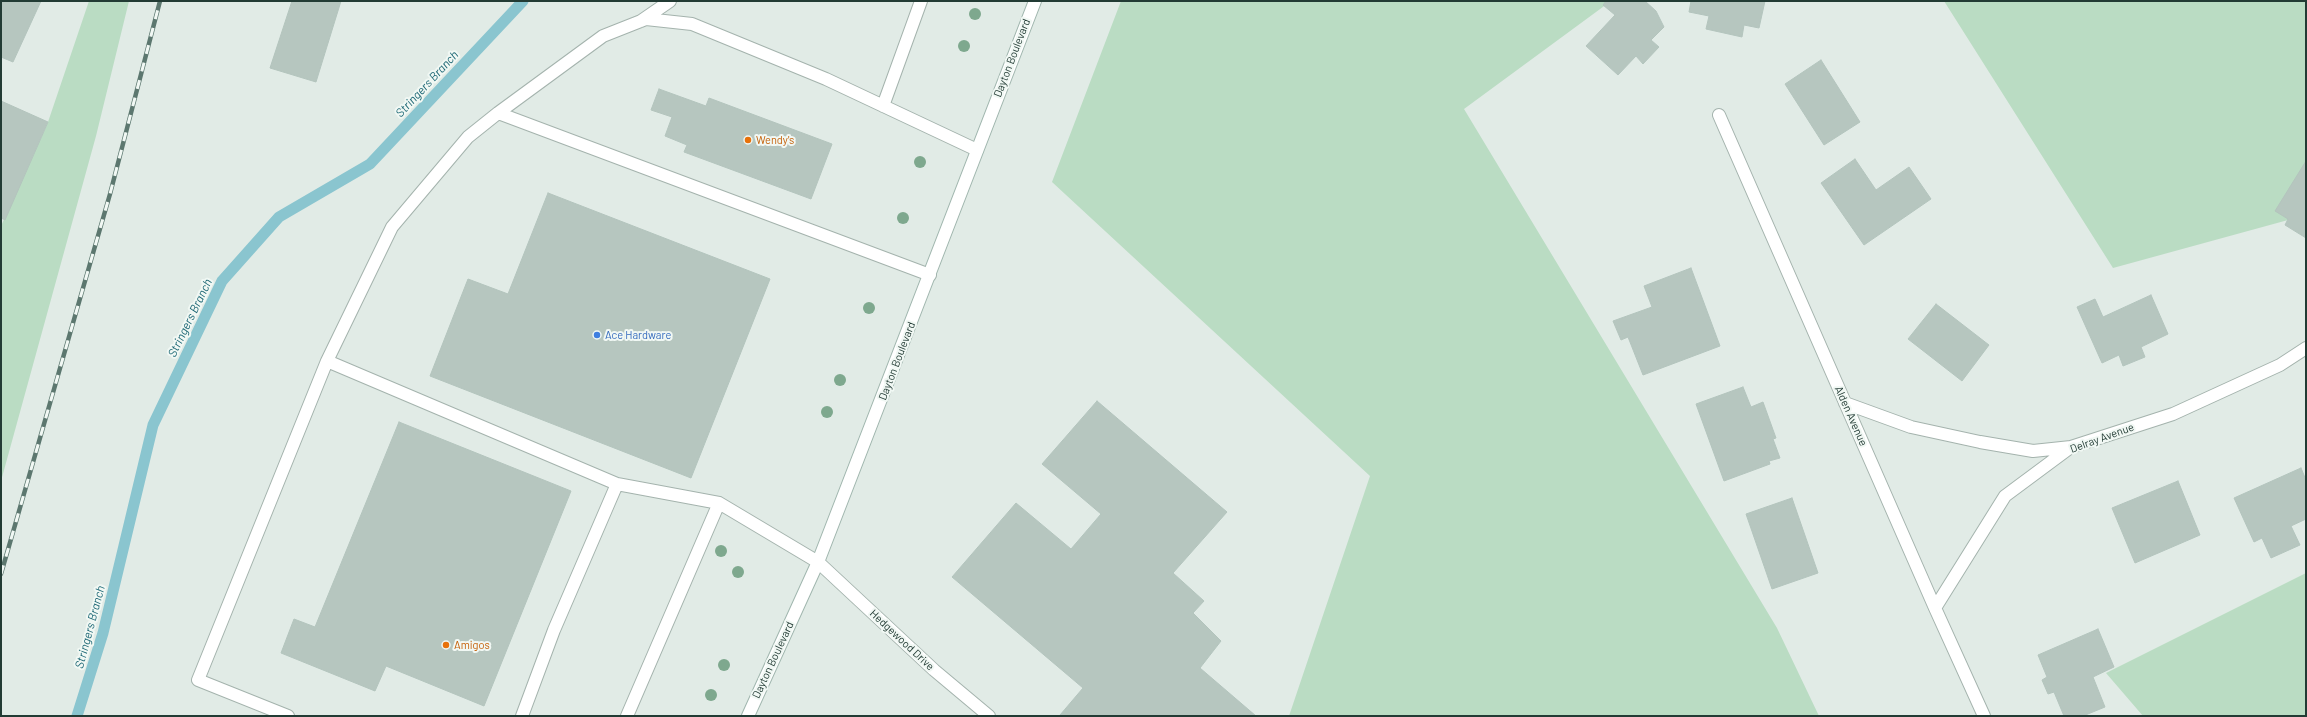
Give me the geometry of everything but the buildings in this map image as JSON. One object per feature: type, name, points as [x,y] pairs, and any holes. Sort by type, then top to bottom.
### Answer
[{"type":"street","points":[[640,21],[670,1]]},
{"type":"street","points":[[883,106],[921,1]]},
{"type":"street","name":"Dayton Boulevard","points":[[748,716],[818,562],[1035,1]]},
{"type":"street","points":[[288,716],[198,680],[328,361],[392,227],[468,137],[498,113],[603,36],[646,19],[692,24],[826,79],[977,150]]},
{"type":"street","points":[[498,113],[930,275]]},
{"type":"street","name":"Alden Avenue","points":[[1719,115],[1934,608],[1984,716]]},
{"type":"street","name":"Delray Avenue","points":[[1934,608],[2005,496],[2071,447],[2173,414],[2280,365],[2306,348]]},
{"type":"street","points":[[328,361],[617,484],[719,503],[628,716]]},
{"type":"street","points":[[1845,402],[1911,426],[1980,442],[2033,451],[2071,447]]},
{"type":"street","points":[[522,716],[554,630],[617,484]]},
{"type":"street","name":"Hedgewood Drive","points":[[719,503],[818,562],[934,670],[988,716]]},
{"type":"green space","points":[[89,1],[129,1],[96,136],[1,481],[1,226],[48,122]]},
{"type":"green space","points":[[1121,1],[1611,1],[1464,109],[1777,628],[1819,716],[1289,716],[1370,476],[1052,182]]},
{"type":"green space","points":[[1944,1],[2306,1],[2306,188],[2299,217],[2113,268]]},
{"type":"green space","points":[[2306,573],[2306,716],[2143,716],[2106,673]]},
{"type":"waterway","name":"Stringers Branch","points":[[77,716],[103,633],[153,425],[222,281],[279,217],[370,164],[523,1]]},
{"type":"railway","points":[[1,574],[110,194],[160,1]]},
{"type":"place","name":"Wendy's","points":[[748,140]]},
{"type":"place","name":"Ace Hardware","points":[[597,335]]},
{"type":"place","name":"Amigos","points":[[446,645]]}]
